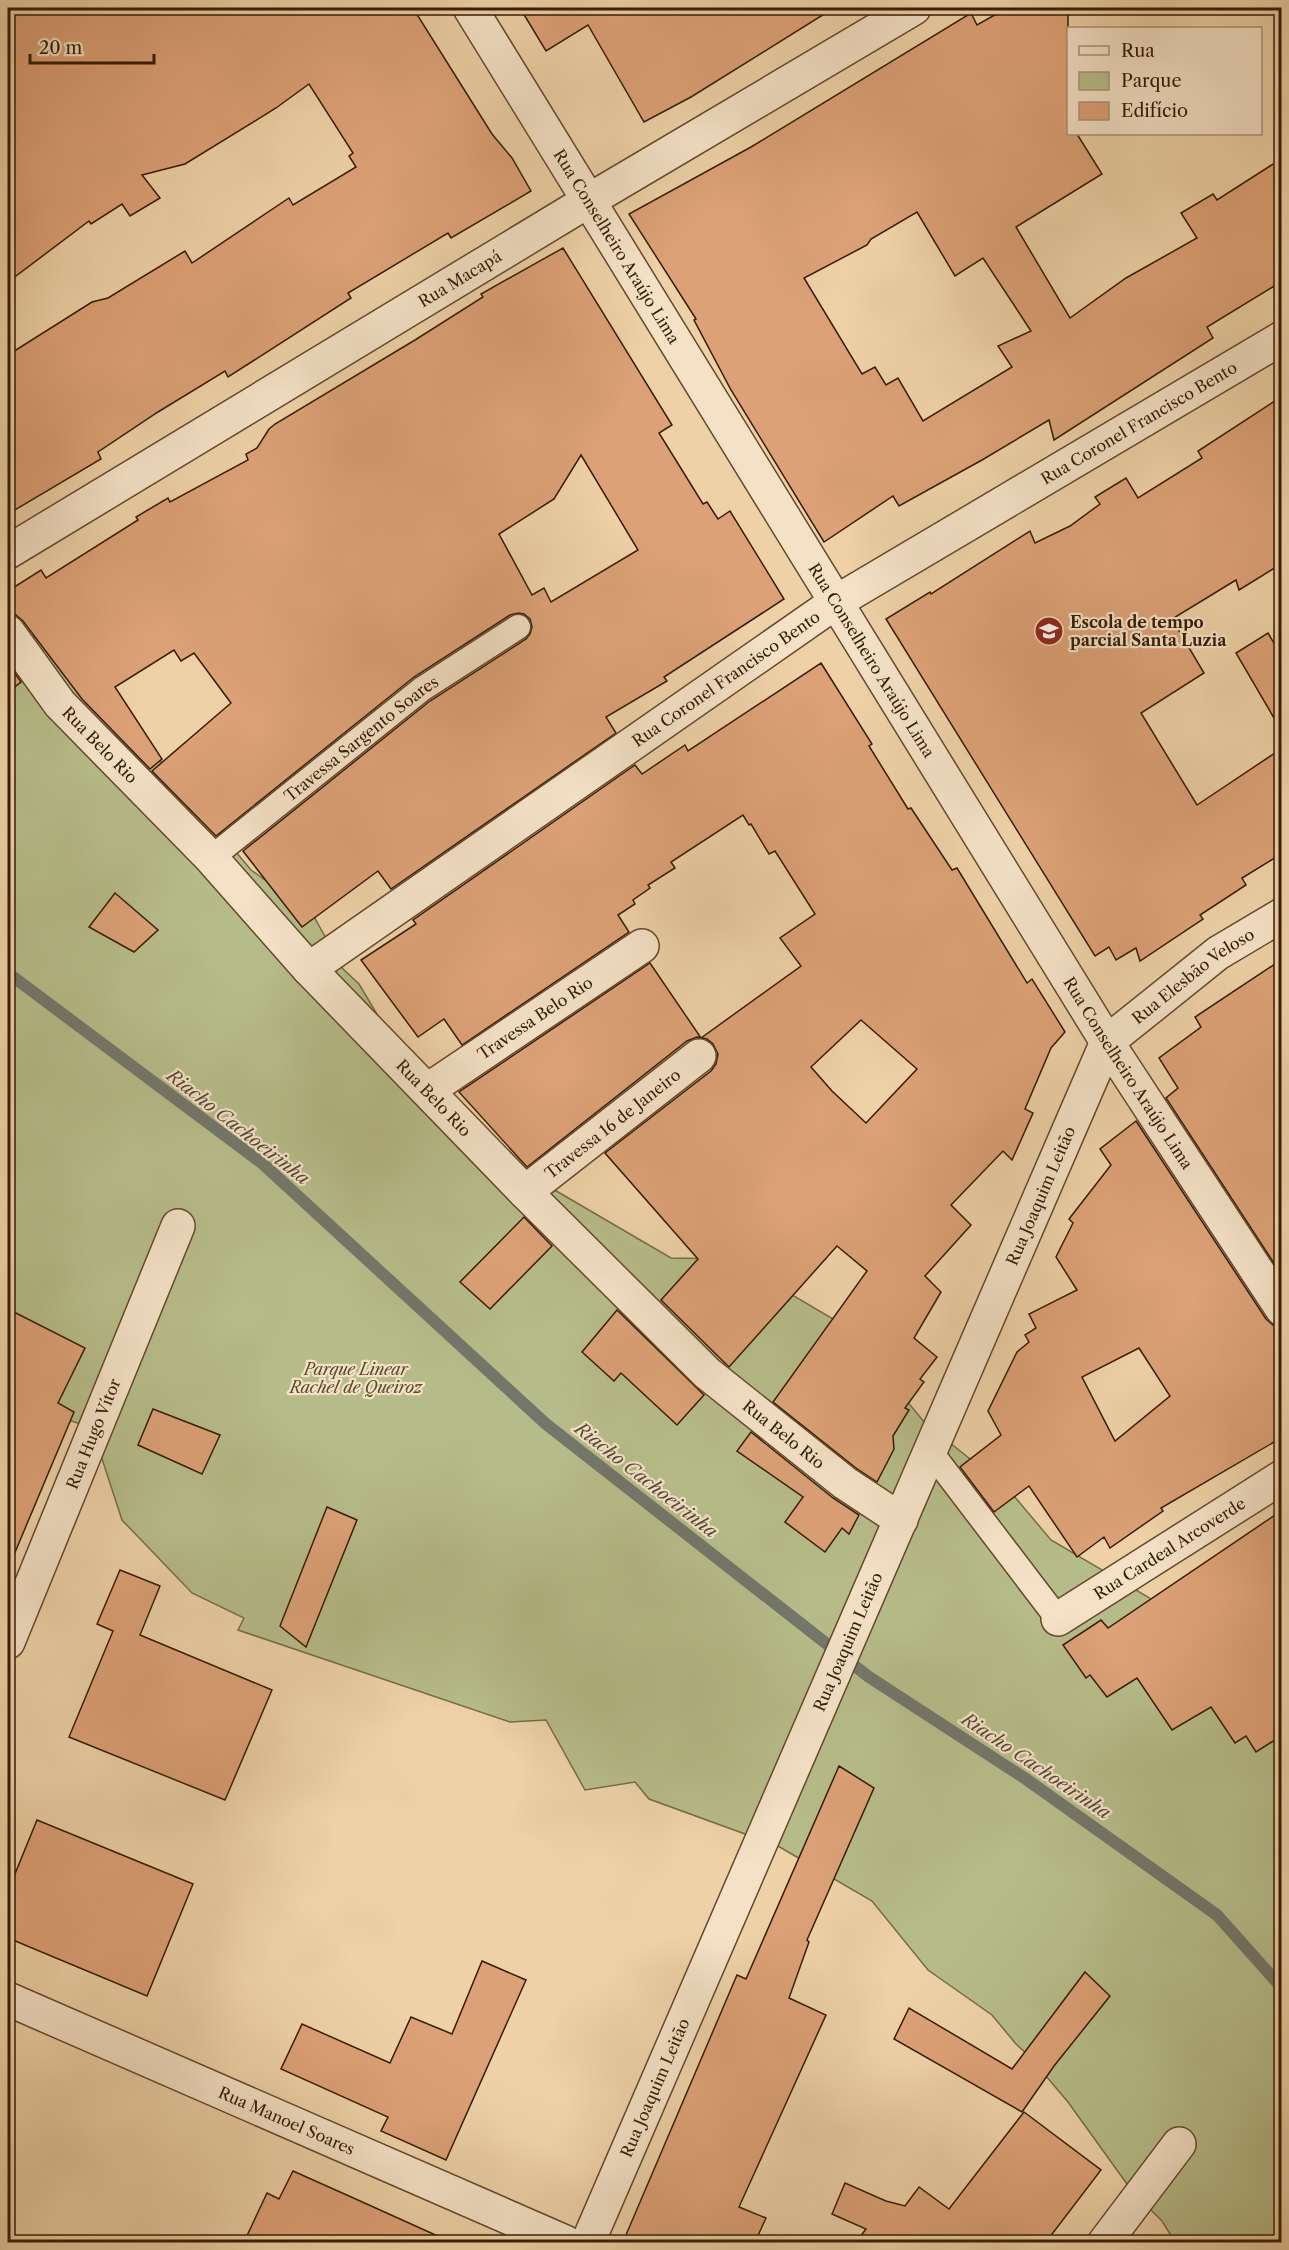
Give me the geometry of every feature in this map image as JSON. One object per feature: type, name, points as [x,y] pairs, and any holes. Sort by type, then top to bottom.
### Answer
[{"type":"street","name":"Rua Conselheiro Araújo Lima","points":[[470,8],[1107,1042],[1281,1309]]},
{"type":"street","name":"Rua Macapá","points":[[8,552],[588,201],[914,8]]},
{"type":"street","name":"Rua Coronel Francisco Bento","points":[[309,969],[836,602],[1281,338]]},
{"type":"street","name":"Rua Belo Rio","points":[[8,632],[60,704],[211,858],[309,969],[525,1192],[707,1373],[845,1483],[902,1520]]},
{"type":"street","name":"Rua Elesbão Veloso","points":[[1107,1042],[1218,952],[1281,915]]},
{"type":"street","name":"Travessa Belo Rio","points":[[428,1090],[642,946]]},
{"type":"street","name":"Rua Joaquim Leitão","points":[[588,2242],[1107,1042]]},
{"type":"street","name":"Travessa 16 de Janeiro","points":[[525,1192],[699,1056]]},
{"type":"street","name":"Rua Hugo Vítor","points":[[8,1642],[20,1575],[178,1226]]},
{"type":"street","name":"Rua Cardeal Arcoverde","points":[[1058,1619],[1281,1477]]},
{"type":"street","name":"Rua Manoel Soares","points":[[8,1999],[565,2242]]},
{"type":"street","points":[[1104,2242],[1179,2144]]},
{"type":"lane","name":"Travessa Sargento Soares","points":[[211,858],[422,689],[518,627]]},
{"type":"lane","points":[[930,1452],[1058,1619]]},
{"type":"green space","name":"Parque Linear Rachel de Queiroz","points":[[8,630],[34,637],[55,639],[122,705],[167,770],[251,870],[312,913],[343,969],[359,984],[408,1066],[494,1151],[546,1185],[671,1258],[731,1259],[845,1326],[925,1423],[1009,1490],[1051,1540],[1148,1597],[1191,1630],[1206,1637],[1281,1695],[1281,2242],[1175,2242],[1162,2221],[1132,2191],[1068,2102],[1029,2056],[992,2015],[928,1970],[872,1901],[778,1846],[649,1799],[635,1782],[585,1790],[546,1720],[510,1722],[238,1630],[244,1618],[192,1593],[122,1520],[92,1428],[8,1399]]},
{"type":"building","points":[[8,8],[413,8],[492,134],[512,158],[531,191],[451,238],[448,233],[348,293],[351,298],[228,377],[225,371],[158,412],[98,452],[101,459],[8,514],[8,355],[92,302],[108,298],[185,251],[192,263],[289,198],[293,205],[356,167],[349,156],[353,153],[309,84],[276,108],[185,164],[142,175],[160,198],[130,216],[122,204],[91,224],[89,221],[8,282]]},
{"type":"building","points":[[520,8],[834,8],[691,97],[644,122],[588,25],[546,51]]},
{"type":"building","points":[[1007,8],[1068,8],[1067,135],[1078,135],[1102,174],[1016,227],[1070,318],[1126,278],[1197,238],[1181,213],[1213,194],[1217,200],[1281,159],[1281,282],[1207,327],[1213,338],[1054,440],[1049,420],[899,506],[893,496],[824,542],[731,390],[694,320],[696,319],[629,214],[751,147],[971,13],[977,25]],"holes":[[[917,212],[955,276],[983,258],[1031,331],[998,346],[1012,367],[923,421],[898,378],[886,385],[875,367],[862,374],[804,278],[867,245],[871,239]]]},
{"type":"building","points":[[563,248],[672,425],[659,433],[703,504],[707,502],[718,519],[730,511],[784,599],[664,677],[667,681],[606,717],[616,733],[391,889],[378,871],[302,927],[243,851],[430,701],[526,639],[532,627],[530,619],[524,614],[510,615],[414,677],[216,836],[152,771],[231,703],[194,653],[181,661],[174,650],[115,687],[162,759],[150,769],[82,699],[23,621],[16,615],[8,614],[8,591],[41,570],[46,578],[138,520],[136,517],[168,498],[170,502],[248,460],[246,454],[257,448],[275,424],[415,340],[483,297],[481,294]],"holes":[[[581,455],[638,550],[551,602],[544,588],[532,595],[499,534],[554,499]]]},
{"type":"building","points":[[1281,397],[1281,564],[1239,590],[1236,580],[1172,619],[1204,673],[1141,713],[1197,805],[1281,749],[1281,854],[1242,878],[1246,885],[1200,915],[1203,919],[1140,961],[1136,948],[1116,960],[1109,947],[1095,956],[886,619],[930,592],[931,594],[1030,531],[1035,543],[1070,526],[1100,504],[1095,497],[1126,478],[1138,498],[1202,458],[1198,451]]},
{"type":"building","points":[[1268,633],[1281,655],[1281,730],[1236,653]]},
{"type":"building","points":[[8,663],[21,682],[8,692]]},
{"type":"building","points":[[821,663],[872,744],[869,746],[908,809],[911,808],[952,870],[957,868],[1027,983],[1032,979],[1065,1032],[1051,1048],[1025,1109],[1033,1113],[1012,1160],[1003,1151],[951,1205],[971,1225],[925,1276],[941,1292],[914,1338],[937,1357],[920,1379],[924,1382],[905,1408],[909,1410],[893,1436],[894,1449],[877,1482],[773,1402],[867,1271],[837,1246],[729,1367],[661,1300],[698,1259],[605,1153],[711,1071],[716,1064],[718,1054],[713,1044],[701,1038],[801,966],[780,938],[815,914],[775,851],[769,854],[743,815],[671,862],[675,868],[648,885],[650,888],[633,900],[635,904],[618,915],[629,932],[462,1045],[444,1019],[418,1037],[361,960],[416,924],[413,920],[635,765],[642,774],[685,745],[688,751]],"holes":[[[861,1020],[917,1069],[866,1123],[832,1091],[811,1067]]]},
{"type":"building","points":[[115,893],[158,930],[134,952],[89,927]]},
{"type":"building","points":[[1281,960],[1281,1274],[1166,1098],[1178,1088],[1159,1058],[1201,1027],[1195,1017]]},
{"type":"building","points":[[650,963],[701,1038],[697,1037],[687,1041],[527,1167],[459,1092]]},
{"type":"building","points":[[1136,1121],[1266,1319],[1273,1325],[1281,1327],[1281,1438],[1161,1508],[1163,1511],[1110,1548],[1104,1537],[1077,1557],[1029,1486],[994,1512],[960,1467],[1001,1435],[988,1411],[1017,1352],[1029,1342],[1025,1335],[1036,1328],[1029,1314],[1077,1290],[1056,1257],[1073,1223],[1069,1219],[1111,1165],[1100,1149]],"holes":[[[1139,1348],[1170,1396],[1115,1441],[1082,1377]]]},
{"type":"building","points":[[524,1217],[552,1246],[490,1309],[460,1282]]},
{"type":"building","points":[[8,1309],[85,1348],[58,1403],[74,1412],[8,1569]]},
{"type":"building","points":[[617,1310],[704,1395],[677,1425],[621,1373],[614,1381],[582,1352]]},
{"type":"building","points":[[153,1409],[220,1435],[202,1474],[138,1445]]},
{"type":"building","points":[[751,1432],[833,1498],[859,1515],[849,1534],[842,1528],[825,1552],[785,1522],[803,1497],[737,1451]]},
{"type":"building","points":[[327,1507],[357,1520],[306,1647],[280,1626]]},
{"type":"building","points":[[1281,1511],[1281,1736],[1256,1752],[1246,1736],[1235,1743],[1211,1707],[1172,1730],[1137,1678],[1107,1697],[1090,1675],[1086,1678],[1063,1645],[1101,1620],[1108,1628]]},
{"type":"building","points":[[120,1570],[160,1586],[140,1635],[272,1690],[225,1800],[69,1737],[113,1631],[97,1624]]},
{"type":"building","points":[[839,1766],[874,1788],[807,1940],[809,1942],[789,1998],[826,2015],[739,2207],[766,2218],[755,2242],[623,2242],[737,1975],[746,1979]]},
{"type":"building","points":[[37,1820],[193,1884],[147,1996],[8,1938],[8,1891]]},
{"type":"building","points":[[482,1961],[526,1980],[446,2160],[381,2131],[388,2117],[281,2069],[302,2024],[390,2063],[411,2017],[452,2034]]},
{"type":"building","points":[[1085,1972],[1110,1996],[1054,2066],[1022,2112],[894,2039],[909,2008],[1012,2069]]},
{"type":"building","points":[[1024,2112],[1101,2170],[1046,2242],[856,2242],[866,2229],[832,2214],[845,2183],[886,2201],[905,2206],[919,2187],[949,2209]]},
{"type":"building","points":[[293,2171],[451,2242],[244,2242],[267,2193],[279,2199]]},
{"type":"waterway","name":"Riacho Cachoeirinha","points":[[8,973],[263,1164],[546,1424],[869,1677],[1026,1779],[1217,1915],[1282,1988]]},
{"type":"place","name":"Escola de tempo parcial Santa Luzia","points":[[1049,631]]}]
